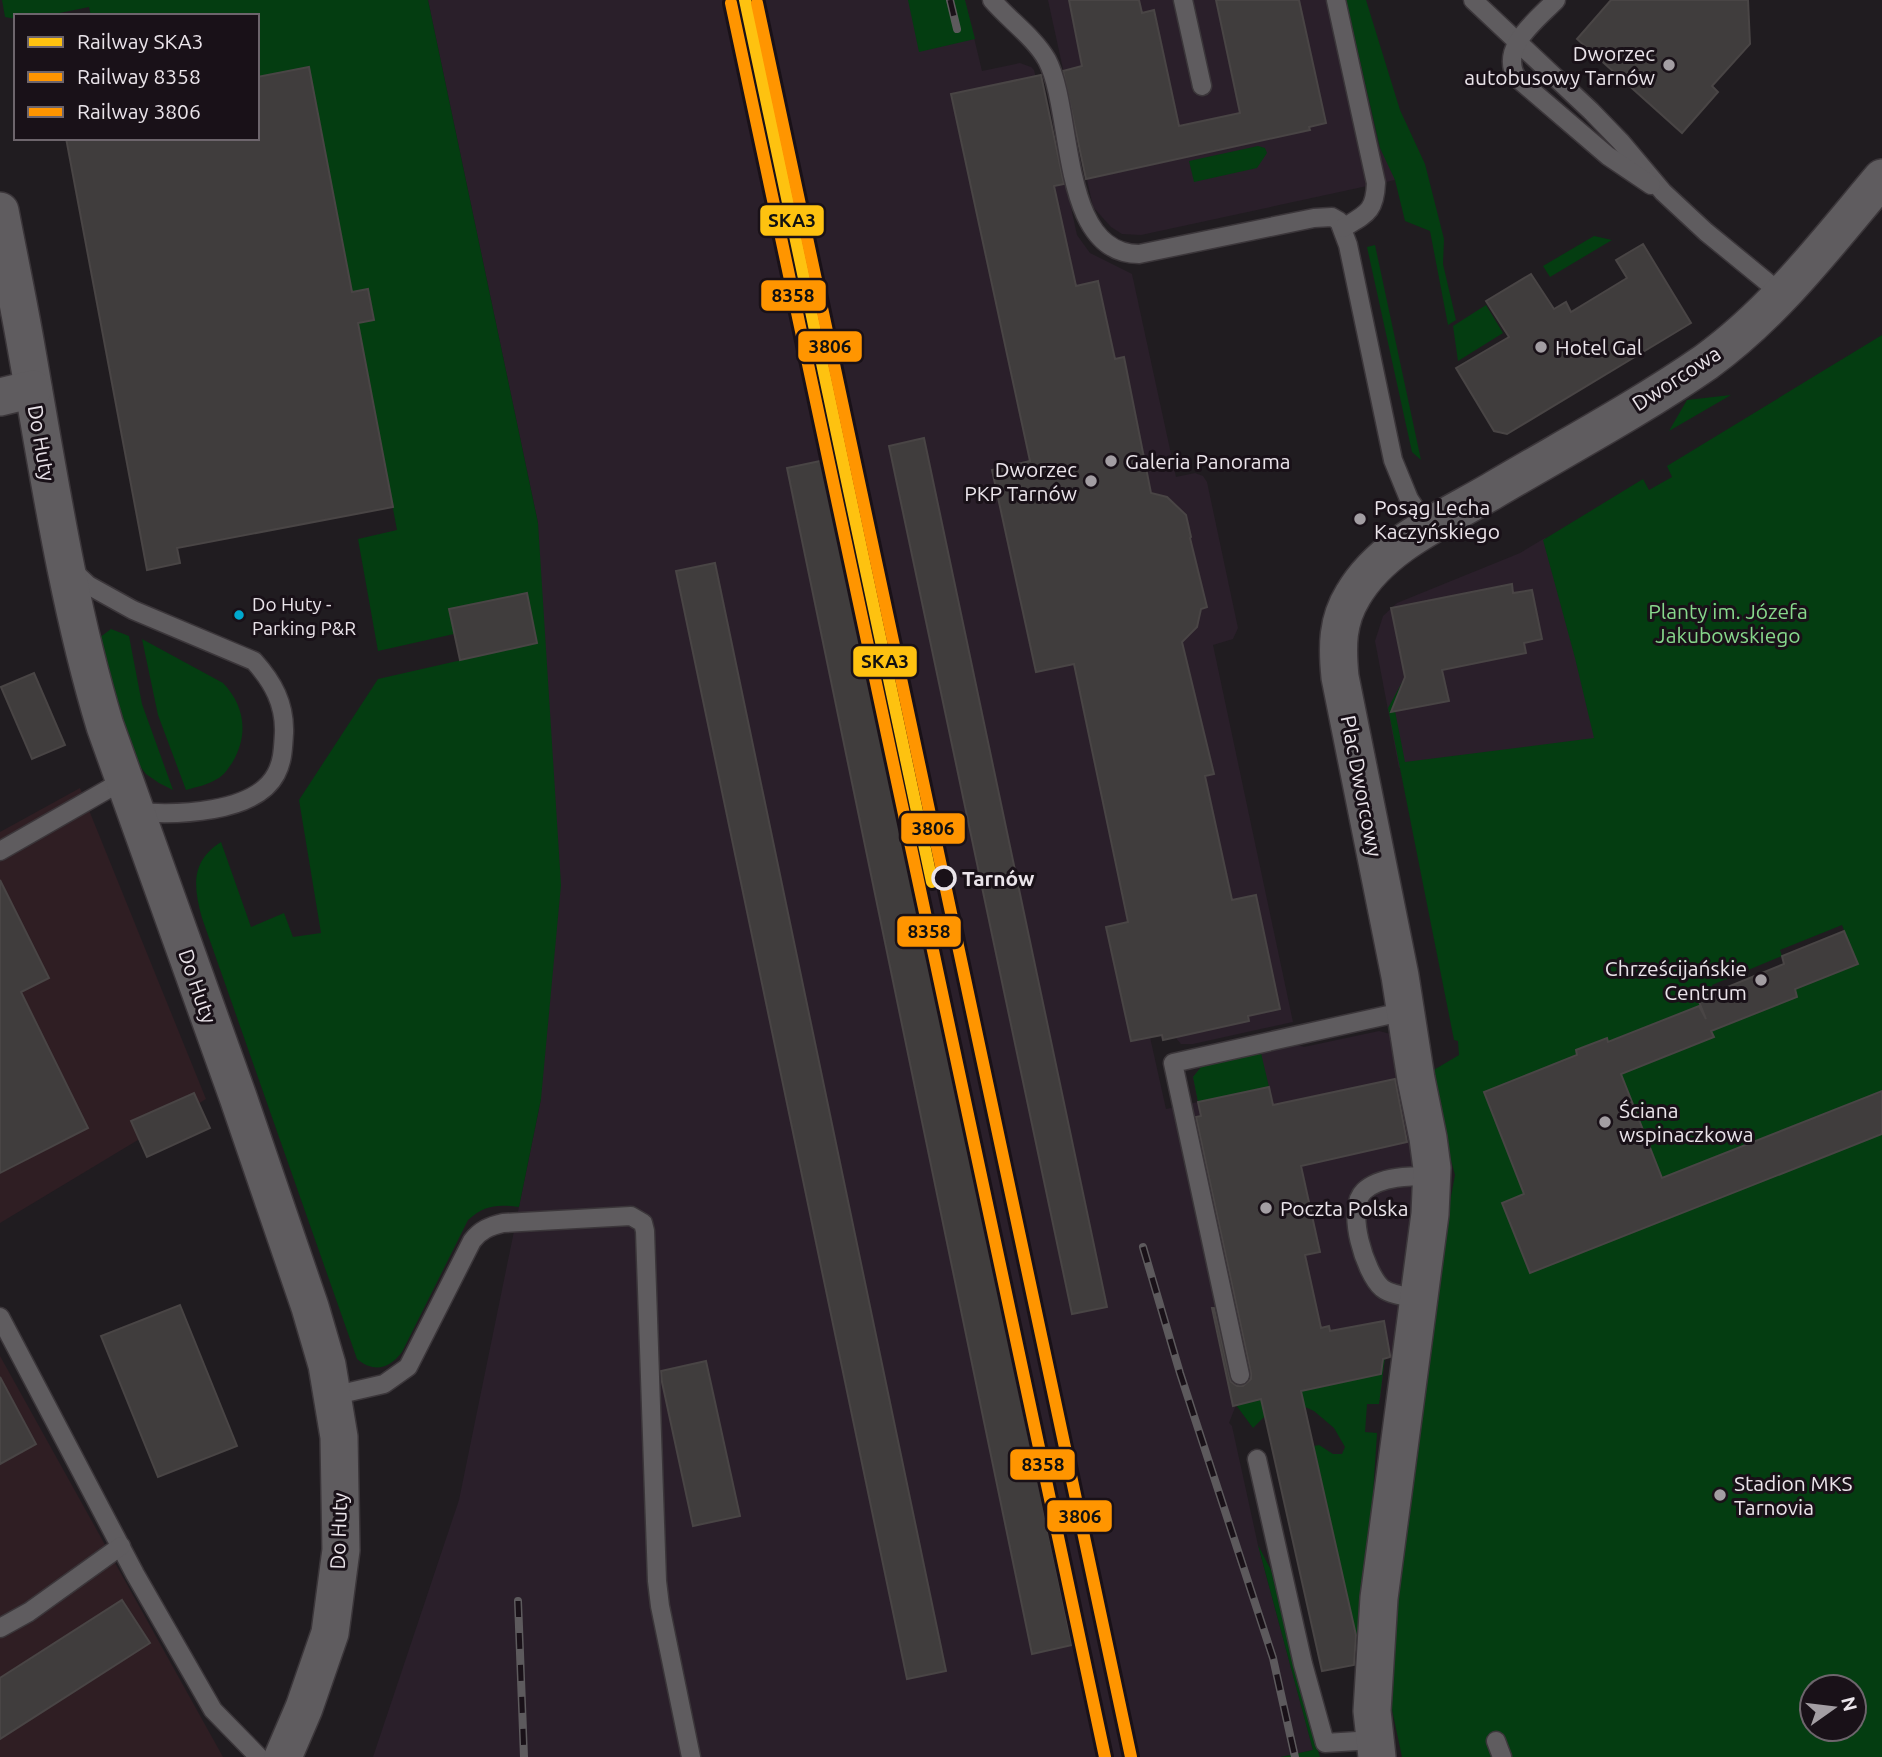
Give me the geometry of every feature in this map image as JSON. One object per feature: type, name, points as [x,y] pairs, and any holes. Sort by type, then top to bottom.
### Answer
[{"type":"street","name":"Dworcowa","points":[[1428,528],[1647,399],[1706,361],[1783,295],[1882,178]]},
{"type":"street","name":"Do Huty","points":[[0,211],[17,393],[55,519],[90,676],[310,1307],[327,1366],[339,1437],[341,1550],[330,1633],[304,1708],[283,1757]]},
{"type":"street","name":"Plac Dworcowy","points":[[1375,1749],[1374,1659],[1379,1598],[1430,1214],[1432,1176],[1406,1011],[1339,677],[1337,644],[1342,617],[1354,592],[1384,558],[1428,528]]},
{"type":"lane","points":[[992,0],[1047,60],[1084,214],[1101,240],[1114,249],[1127,254],[1150,253],[1323,217],[1339,221],[1343,228],[1393,460],[1409,499],[1428,528]]},
{"type":"lane","points":[[1183,0],[1202,86]]},
{"type":"lane","points":[[1336,0],[1376,183],[1374,204],[1369,212],[1343,228]]},
{"type":"lane","points":[[1473,0],[1621,142],[1662,192],[1783,295]]},
{"type":"lane","points":[[1556,0],[1518,42],[1512,53],[1510,63],[1517,78],[1608,156],[1662,192]]},
{"type":"lane","points":[[0,851],[131,796],[167,814],[210,810],[254,795],[275,776],[282,757],[284,729],[281,702],[267,675],[254,661],[133,610],[88,585],[66,564]]},
{"type":"lane","points":[[1240,1375],[1173,1063],[1406,1011]]},
{"type":"lane","points":[[1419,1298],[1392,1293],[1382,1287],[1373,1275],[1358,1234],[1357,1208],[1362,1192],[1377,1183],[1397,1178],[1432,1176]]},
{"type":"lane","points":[[332,1395],[384,1384],[408,1367],[472,1241],[489,1226],[631,1216],[643,1223],[657,1581],[691,1757]]},
{"type":"lane","points":[[0,1317],[121,1546],[213,1710],[259,1757]]},
{"type":"lane","points":[[1257,1458],[1303,1664],[1327,1750],[1375,1749]]},
{"type":"lane","points":[[0,1628],[29,1612],[121,1546]]},
{"type":"shaded area","points":[[428,0],[965,0],[982,71],[1020,63],[1034,70],[1051,141],[1062,166],[1077,235],[1090,253],[1132,274],[1176,477],[1195,473],[1203,476],[1207,482],[1238,628],[1233,639],[1213,645],[1293,1022],[1193,1044],[1181,1044],[1175,1037],[1163,1040],[1162,1035],[1150,1037],[1166,1109],[1198,1102],[1193,1077],[1201,1067],[1298,1045],[1304,1047],[1379,1031],[1398,1036],[1421,1163],[1393,1349],[1391,1357],[1385,1359],[1380,1400],[1236,1405],[1229,1423],[1232,1426],[1258,1545],[1313,1750],[1281,1757],[373,1757],[459,1500],[541,1099],[538,523]]},
{"type":"shaded area","points":[[1048,0],[1354,0],[1395,180],[1141,235],[1122,234],[1111,227],[1093,207]]},
{"type":"shaded area","points":[[1545,538],[1603,746],[1399,768],[1375,641],[1383,616],[1397,603],[1520,553]]},
{"type":"shaded area","points":[[80,788],[206,1099],[0,1223],[0,832]]},
{"type":"shaded area","points":[[0,1356],[223,1757],[0,1757]]},
{"type":"green space","points":[[2,0],[428,0],[538,523],[561,885],[541,1099],[519,1207],[492,1207],[480,1211],[468,1220],[402,1352],[392,1362],[381,1367],[369,1366],[357,1359],[202,918],[197,895],[197,875],[204,857],[221,842],[251,927],[284,913],[293,937],[321,933],[299,800],[378,679],[537,643],[527,594],[450,610],[454,634],[378,651],[358,539],[397,530],[358,323],[373,320],[368,289],[352,292],[309,67],[259,77],[259,14],[91,14],[89,7],[55,14],[14,14],[14,19],[5,17]]},
{"type":"green space","points":[[908,0],[965,0],[975,39],[919,52]]},
{"type":"green space","points":[[1346,0],[1366,0],[1400,110],[1425,164],[1444,239],[1443,264],[1456,320],[1448,325],[1430,231],[1405,221],[1395,180],[1380,148]]},
{"type":"green space","points":[[1258,146],[1265,148],[1267,153],[1257,168],[1194,182],[1189,161]]},
{"type":"green space","points":[[1594,236],[1612,240],[1550,277],[1543,266]]},
{"type":"green space","points":[[1375,245],[1421,460],[1412,452],[1367,247]]},
{"type":"green space","points":[[1486,305],[1503,333],[1458,361],[1453,326]]},
{"type":"green space","name":"Planty im. Józefa Jakubowskiego","points":[[1882,335],[1882,1757],[1402,1757],[1387,1686],[1400,1565],[1443,1239],[1455,1175],[1427,1074],[1459,1055],[1388,708],[1405,677],[1391,712],[1395,711],[1405,762],[1594,738],[1543,540],[1643,479],[1649,490],[1672,477],[1667,466]],"holes":[[[1842,925],[1857,965],[1794,989],[1796,997],[1711,1031],[1713,1037],[1650,1062],[1638,1031],[1701,1005],[1699,999],[1715,992],[1712,985],[1782,956],[1780,950]]]},
{"type":"green space","points":[[1731,395],[1669,431],[1687,400]]},
{"type":"green space","points":[[111,629],[129,636],[142,704],[173,790],[146,774],[132,756],[99,638]]},
{"type":"green space","points":[[142,639],[223,683],[236,701],[242,721],[241,742],[237,752],[221,776],[202,786],[186,790],[158,715]]},
{"type":"green space","points":[[1261,1053],[1269,1087],[1198,1102],[1193,1077],[1201,1067]]},
{"type":"green space","points":[[1385,1358],[1379,1404],[1367,1404],[1365,1432],[1377,1433],[1362,1663],[1314,1446],[1319,1445],[1333,1454],[1342,1454],[1345,1447],[1334,1428],[1314,1411],[1303,1406],[1270,1411],[1253,1428],[1236,1405],[1331,1385],[1330,1373]]},
{"type":"green space","points":[[1258,1545],[1271,1570],[1302,1698],[1320,1757],[1281,1757],[1313,1750]]},
{"type":"building","points":[[1069,0],[1139,0],[1142,13],[1154,10],[1179,126],[1240,113],[1216,0],[1299,0],[1326,123],[1309,127],[1310,130],[1086,179],[1063,71],[1082,66]]},
{"type":"building","name":"Dworzec autobusowy Tarnów","points":[[1611,0],[1748,0],[1750,44],[1712,86],[1718,92],[1682,133],[1577,39]]},
{"type":"building","points":[[309,67],[352,292],[368,289],[374,320],[358,323],[393,507],[177,548],[180,563],[147,570],[66,140],[259,140],[259,77]]},
{"type":"building","name":"Dworzec PKP Tarnów","points":[[1041,75],[1064,184],[1054,186],[1076,286],[1098,281],[1115,359],[1124,357],[1151,493],[1167,497],[1186,515],[1207,607],[1201,609],[1197,627],[1182,642],[1214,774],[1205,776],[1232,900],[1256,895],[1280,1009],[1248,1016],[1249,1021],[1163,1040],[1162,1035],[1131,1041],[1106,927],[1128,922],[1074,664],[1036,672],[992,470],[1030,461],[951,94]]},
{"type":"building","name":"Hotel Gal","points":[[1643,244],[1691,323],[1507,434],[1494,431],[1456,368],[1509,337],[1486,301],[1531,274],[1554,309],[1566,302],[1571,312],[1627,278],[1616,260]]},
{"type":"building","points":[[924,438],[1107,1307],[1072,1314],[889,446]]},
{"type":"building","points":[[825,460],[1072,1645],[1032,1654],[787,468]]},
{"type":"building","points":[[715,563],[946,1671],[907,1679],[676,571]]},
{"type":"building","points":[[1512,584],[1513,593],[1532,590],[1542,639],[1524,643],[1526,653],[1442,670],[1449,701],[1391,712],[1405,677],[1391,608]]},
{"type":"building","points":[[527,593],[537,643],[460,660],[449,609]]},
{"type":"building","points":[[34,673],[65,745],[32,759],[1,687]]},
{"type":"building","points":[[0,880],[49,978],[21,992],[88,1128],[0,1173]]},
{"type":"building","points":[[1844,931],[1858,964],[1795,989],[1797,997],[1711,1031],[1714,1037],[1621,1074],[1662,1178],[1882,1091],[1882,1134],[1530,1273],[1502,1203],[1524,1194],[1484,1092],[1577,1055],[1576,1050],[1607,1038],[1608,1042],[1699,1006],[1706,1019],[1698,999],[1784,964],[1782,956]]},
{"type":"building","name":"Poczta Polska","points":[[1395,1079],[1407,1142],[1301,1166],[1320,1252],[1305,1255],[1321,1328],[1329,1326],[1330,1331],[1384,1321],[1390,1355],[1383,1359],[1381,1374],[1301,1391],[1356,1635],[1354,1665],[1322,1671],[1261,1399],[1233,1406],[1212,1308],[1231,1382],[1243,1386],[1251,1379],[1251,1373],[1196,1117],[1201,1116],[1198,1102],[1269,1087],[1273,1105]]},
{"type":"building","points":[[194,1093],[210,1128],[147,1157],[131,1121]]},
{"type":"building","points":[[180,1305],[237,1446],[158,1477],[101,1336]]},
{"type":"building","points":[[706,1361],[740,1516],[693,1526],[661,1371]]},
{"type":"building","points":[[0,1377],[36,1444],[0,1464]]},
{"type":"building","points":[[122,1600],[150,1643],[0,1739],[0,1678]]},
{"type":"railway","points":[[950,0],[957,29]]},
{"type":"railway","points":[[1143,1247],[1180,1373],[1273,1658],[1295,1757]]},
{"type":"railway","points":[[518,1601],[524,1757]]},
{"type":"rail line","name":"SKA3","points":[[745,0],[932,882]]},
{"type":"rail line","name":"8358","points":[[731,3],[1105,1757]]},
{"type":"rail line","name":"3806","points":[[757,3],[1131,1757]]},
{"type":"place","name":"Dworzec autobusowy Tarnów","points":[[1669,65]]},
{"type":"place","name":"Hotel Gal","points":[[1541,347]]},
{"type":"place","name":"Galeria Panorama","points":[[1111,461]]},
{"type":"place","name":"Dworzec PKP Tarnów","points":[[1091,481]]},
{"type":"place","name":"Posąg Lecha Kaczyńskiego","points":[[1360,519]]},
{"type":"place","name":"Do Huty - Parking P&R","points":[[239,615]]},
{"type":"place","name":"Tarnów","points":[[944,878]]},
{"type":"place","name":"Chrześcijańskie Centrum","points":[[1761,980]]},
{"type":"place","name":"Ściana wspinaczkowa","points":[[1605,1122]]},
{"type":"place","name":"Poczta Polska","points":[[1266,1208]]},
{"type":"place","name":"Stadion MKS Tarnovia","points":[[1720,1495]]}]
